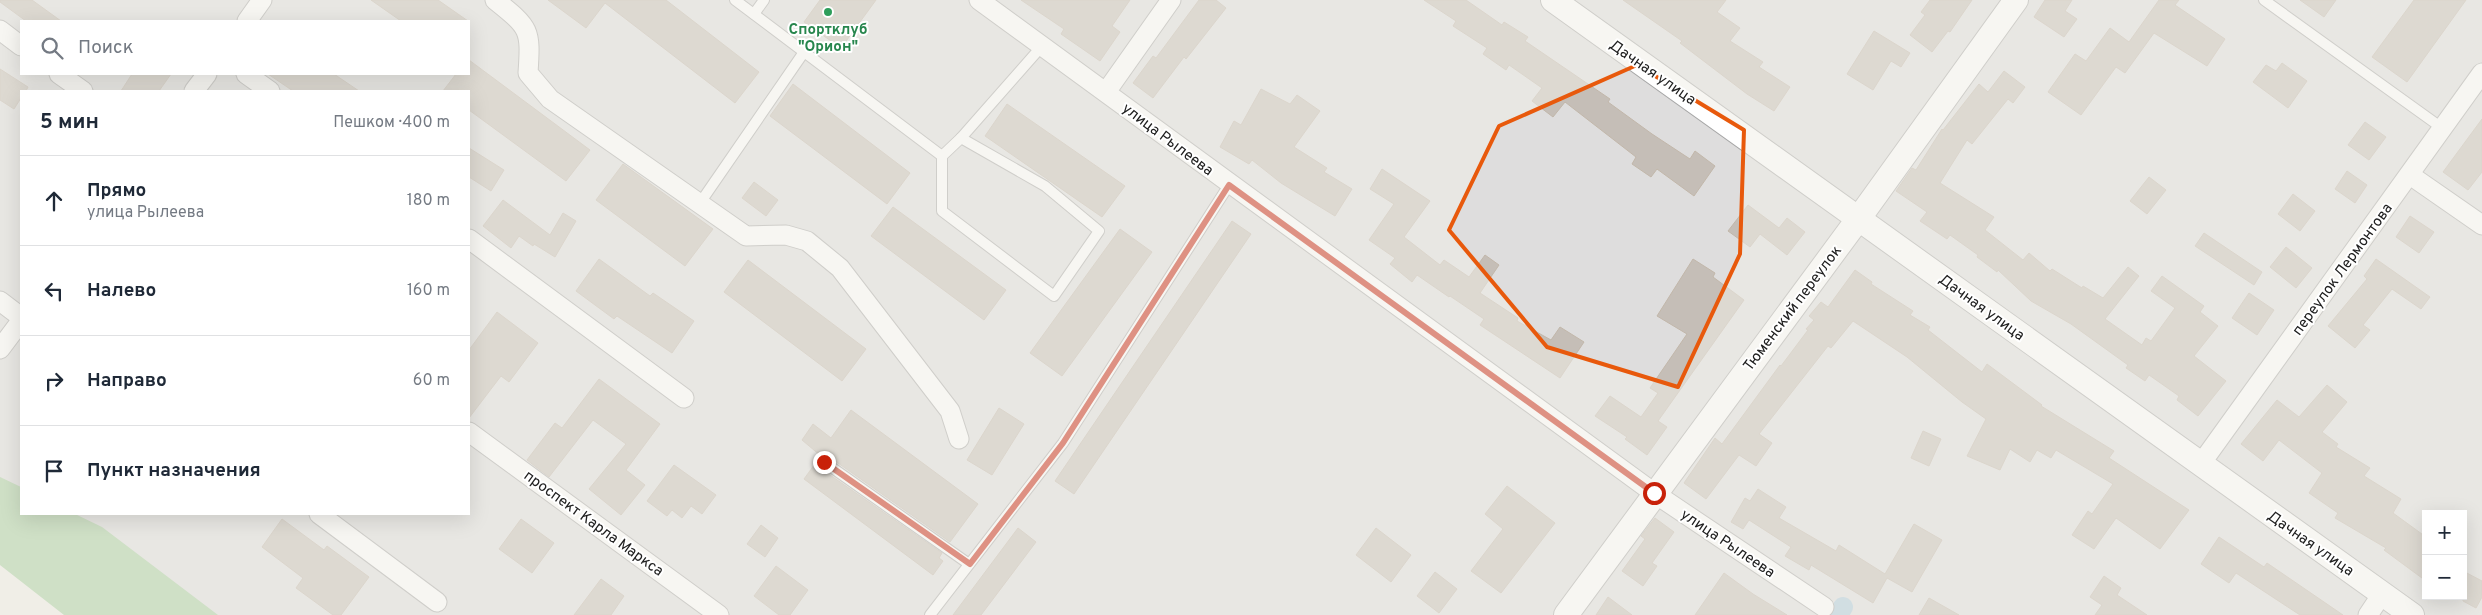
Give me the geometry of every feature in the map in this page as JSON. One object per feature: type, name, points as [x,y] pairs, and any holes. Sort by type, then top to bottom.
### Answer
[{"type":"street","points":[[247,20],[262,0]]},
{"type":"street","points":[[495,0],[520,20],[530,40],[528,73],[550,99],[746,236],[786,235],[807,241],[840,268],[950,411],[959,439]]},
{"type":"street","name":"улица Рылеева","points":[[978,0],[1106,92],[1229,185],[1654,493],[1824,607]]},
{"type":"street","points":[[1106,92],[1171,0]]},
{"type":"street","name":"Дачная улица","points":[[1553,0],[2412,615]]},
{"type":"street","name":"Тюменский переулок","points":[[1566,615],[1654,493],[1859,218],[2016,0]]},
{"type":"street","points":[[0,30],[20,45]]},
{"type":"street","name":"переулок Лермонтова","points":[[2200,465],[2410,175],[2482,72]]},
{"type":"street","points":[[60,75],[82,90]]},
{"type":"street","points":[[195,90],[206,75]]},
{"type":"street","points":[[247,75],[269,90]]},
{"type":"street","points":[[2410,175],[2482,225]]},
{"type":"street","points":[[470,240],[684,398]]},
{"type":"street","points":[[0,301],[20,316]]},
{"type":"street","points":[[0,349],[20,322]]},
{"type":"street","name":"проспект Карла Маркса","points":[[470,433],[720,615]]},
{"type":"street","points":[[320,515],[437,602]]},
{"type":"street","points":[[2368,615],[2382,594]]},
{"type":"lane","points":[[735,0],[942,156]]},
{"type":"lane","points":[[754,14],[764,0]]},
{"type":"lane","points":[[2264,0],[2442,128]]},
{"type":"lane","points":[[961,138],[1045,186],[1099,231],[1054,296],[942,210],[942,156],[961,138],[1042,46]]},
{"type":"lane","points":[[700,203],[804,52]]},
{"type":"lane","points":[[930,615],[1063,443],[1229,185]]},
{"type":"lane","points":[[824,462],[970,564]]},
{"type":"highlighted area","points":[[1637,65],[1744,130],[1740,254],[1678,387],[1547,347],[1449,230],[1499,126]]},
{"type":"shaded area","points":[[0,0],[2482,0],[2482,615],[152,615],[0,501]]},
{"type":"green space","points":[[0,477],[20,487],[20,515],[77,515],[102,527],[218,615],[64,615],[0,565]]},
{"type":"building","points":[[0,0],[32,0],[60,20],[25,20],[0,2]]},
{"type":"building","points":[[371,0],[438,0],[467,20],[400,20]]},
{"type":"building","points":[[548,0],[666,0],[759,72],[735,103],[605,3],[586,28]]},
{"type":"building","points":[[820,0],[876,0],[841,48],[804,22]]},
{"type":"building","points":[[1021,0],[1130,0],[1112,26],[1120,32],[1100,61],[1061,34],[1064,29]]},
{"type":"building","points":[[1199,0],[1216,0],[1226,8],[1186,59],[1184,57],[1153,98],[1133,83],[1153,56],[1156,58]]},
{"type":"building","points":[[1424,0],[1466,0],[1502,25],[1504,22],[1528,37],[1525,41],[1610,99],[1608,102],[1652,134],[1690,159],[1695,151],[1715,166],[1694,196],[1657,169],[1651,177],[1632,164],[1636,157],[1565,102],[1553,117],[1532,101],[1542,88],[1509,65],[1506,70],[1483,54],[1487,48],[1453,26],[1456,21]]},
{"type":"building","points":[[1623,0],[1726,0],[1717,12],[1740,28],[1730,41],[1763,62],[1759,67],[1790,87],[1774,111],[1747,94],[1680,43],[1682,41]]},
{"type":"building","points":[[1930,0],[1972,0],[1950,32],[1948,31],[1932,52],[1910,35],[1925,15],[1921,12]]},
{"type":"building","points":[[2045,0],[2072,0],[2065,11],[2077,19],[2064,37],[2034,17]]},
{"type":"building","points":[[2159,0],[2179,0],[2175,5],[2225,39],[2207,66],[2154,33],[2125,73],[2116,67],[2081,115],[2048,92],[2075,54],[2086,61],[2110,28],[2129,42]]},
{"type":"building","points":[[2300,0],[2336,0],[2324,17]]},
{"type":"building","points":[[2414,0],[2466,0],[2407,82],[2372,57]]},
{"type":"building","points":[[1874,31],[1910,53],[1901,67],[1891,61],[1873,90],[1847,74]]},
{"type":"building","points":[[470,61],[590,150],[566,181],[470,111],[470,90],[444,90],[455,75],[470,75]]},
{"type":"building","points":[[2282,63],[2307,81],[2288,108],[2253,82],[2266,65],[2276,71]]},
{"type":"building","points":[[0,69],[28,87],[26,90],[20,90],[20,100],[14,109],[0,100]]},
{"type":"building","points":[[2004,71],[2025,87],[2013,103],[2008,99],[1972,144],[1967,140],[1940,183],[1994,217],[1985,230],[2023,260],[2029,253],[2050,271],[2052,269],[2082,288],[2083,286],[2103,298],[2128,267],[2139,276],[2105,319],[2142,345],[2146,338],[2151,341],[2175,308],[2151,291],[2162,276],[2204,306],[2200,312],[2218,326],[2194,356],[2226,381],[2198,416],[2177,400],[2179,396],[2149,375],[2145,381],[2126,368],[2128,365],[2071,324],[2031,301],[1998,270],[1997,272],[1977,257],[1978,255],[1950,235],[1947,239],[1920,221],[1927,212],[1896,191],[1912,168],[1916,170],[1942,129],[1979,84],[1988,92]]},
{"type":"building","points":[[131,75],[170,75],[160,90],[122,90]]},
{"type":"building","points":[[269,75],[335,75],[358,90],[292,90]]},
{"type":"building","points":[[793,84],[910,173],[887,204],[770,116]]},
{"type":"building","points":[[1261,89],[1290,104],[1297,95],[1320,111],[1294,147],[1327,168],[1324,172],[1352,189],[1335,216],[1281,183],[1252,160],[1249,164],[1220,147],[1234,121],[1241,125]]},
{"type":"building","points":[[1007,104],[1125,186],[1102,217],[985,136]]},
{"type":"building","points":[[2482,119],[2482,172],[2468,190],[2443,172]]},
{"type":"building","points":[[2365,122],[2386,137],[2369,160],[2348,145]]},
{"type":"building","points":[[470,149],[504,170],[491,191],[470,178]]},
{"type":"building","points":[[623,164],[713,229],[685,266],[596,200]]},
{"type":"building","points":[[1382,169],[1430,201],[1404,237],[1440,265],[1444,260],[1469,277],[1485,255],[1499,265],[1480,293],[1518,318],[1517,321],[1551,340],[1560,327],[1584,342],[1560,378],[1480,325],[1484,319],[1450,296],[1417,275],[1412,282],[1390,264],[1395,258],[1369,240],[1394,204],[1370,189]]},
{"type":"building","points":[[2347,171],[2367,185],[2355,203],[2335,189]]},
{"type":"building","points":[[2149,177],[2166,190],[2147,214],[2130,201]]},
{"type":"building","points":[[754,182],[778,200],[766,216],[742,198]]},
{"type":"building","points":[[2293,194],[2315,211],[2300,231],[2278,214]]},
{"type":"building","points":[[503,200],[550,235],[563,213],[576,221],[555,257],[534,244],[533,246],[519,236],[511,248],[483,226]]},
{"type":"building","points":[[1748,205],[1779,228],[1787,218],[1805,232],[1787,255],[1760,234],[1750,247],[1728,231]]},
{"type":"building","points":[[893,207],[1006,290],[984,320],[871,236]]},
{"type":"building","points":[[2410,216],[2434,232],[2419,253],[2396,237]]},
{"type":"building","points":[[1232,221],[1251,234],[1074,494],[1055,481]]},
{"type":"building","points":[[1120,229],[1152,252],[1062,376],[1030,353]]},
{"type":"building","points":[[2204,233],[2262,272],[2254,285],[2195,246]]},
{"type":"building","points":[[2286,247],[2312,268],[2296,288],[2270,267]]},
{"type":"building","points":[[599,259],[650,296],[653,293],[694,321],[672,353],[617,316],[614,319],[576,291]]},
{"type":"building","points":[[1693,259],[1715,273],[1713,277],[1744,300],[1658,421],[1667,427],[1647,455],[1625,439],[1627,437],[1595,416],[1610,396],[1641,417],[1658,393],[1650,388],[1687,334],[1657,316]]},
{"type":"building","points":[[2376,259],[2430,297],[2421,309],[2392,289],[2363,325],[2370,330],[2355,348],[2328,326],[2367,279],[2364,276]]},
{"type":"building","points":[[748,260],[866,349],[842,381],[724,292]]},
{"type":"building","points":[[1855,270],[1872,282],[1871,284],[1913,311],[1910,315],[1930,327],[1928,330],[1982,372],[1987,364],[2041,406],[2114,451],[2109,458],[2189,510],[2160,549],[2116,518],[2094,549],[2072,535],[2088,511],[2092,514],[2113,484],[2056,450],[2051,458],[2037,450],[2030,462],[2010,449],[2000,470],[1967,456],[1986,419],[1907,357],[1853,321],[1831,348],[1828,346],[1759,434],[1772,443],[1756,466],[1739,455],[1706,499],[1684,483],[1715,438],[1722,444],[1808,330],[1806,329],[1814,320],[1809,316],[1821,302],[1828,307]]},
{"type":"building","points":[[2249,293],[2274,310],[2257,335],[2232,318]]},
{"type":"building","points":[[497,312],[538,343],[509,382],[501,376],[470,417],[470,349]]},
{"type":"building","points":[[599,379],[660,424],[626,470],[645,485],[621,515],[589,489],[626,444],[593,420],[549,477],[527,460],[555,423],[562,428]]},
{"type":"building","points":[[2327,385],[2347,402],[2322,432],[2338,444],[2336,447],[2370,468],[2364,476],[2401,499],[2393,513],[2422,534],[2422,578],[2384,550],[2386,548],[2335,518],[2338,513],[2309,493],[2322,473],[2279,440],[2263,461],[2241,444],[2277,400],[2299,417]]},
{"type":"building","points":[[999,408],[1024,424],[992,475],[967,460]]},
{"type":"building","points":[[851,410],[978,504],[950,542],[828,456],[821,456],[802,440],[813,424],[831,438]]},
{"type":"building","points":[[1923,431],[1941,439],[1929,466],[1911,458]]},
{"type":"building","points":[[817,461],[820,468],[942,553],[939,558],[943,561],[933,575],[804,479]]},
{"type":"building","points":[[674,465],[716,495],[702,514],[691,506],[682,518],[672,510],[667,516],[647,501]]},
{"type":"building","points":[[1507,486],[1555,523],[1501,593],[1471,571],[1503,529],[1485,514]]},
{"type":"building","points":[[1758,489],[1786,507],[1779,518],[1836,551],[1839,545],[1885,574],[1914,524],[1942,540],[1912,592],[1887,578],[1873,603],[1811,565],[1809,570],[1785,556],[1791,547],[1749,520],[1743,529],[1731,522],[1745,498],[1750,501]]},
{"type":"building","points":[[1655,518],[1674,532],[1652,563],[1657,566],[1643,586],[1622,571],[1645,539],[1641,536]]},
{"type":"building","points":[[282,519],[324,550],[327,546],[369,577],[341,615],[333,615],[296,588],[303,578],[262,547]]},
{"type":"building","points":[[521,519],[554,543],[532,573],[499,549]]},
{"type":"building","points":[[761,525],[778,538],[765,557],[747,544]]},
{"type":"building","points":[[1018,528],[1036,542],[981,615],[953,615]]},
{"type":"building","points":[[1376,528],[1411,555],[1391,582],[1356,555]]},
{"type":"building","points":[[2219,537],[2264,567],[2267,563],[2343,615],[2300,615],[2236,573],[2229,583],[2201,564]]},
{"type":"building","points":[[776,566],[808,590],[790,615],[779,615],[754,596]]},
{"type":"building","points":[[1435,572],[1457,589],[1439,613],[1417,596]]},
{"type":"building","points":[[1724,573],[1753,594],[1787,615],[1695,615]]},
{"type":"building","points":[[2467,573],[2482,581],[2482,597],[2476,608],[2463,601],[2467,600]]},
{"type":"building","points":[[2104,576],[2121,588],[2117,595],[2147,615],[2095,615],[2102,605],[2090,597]]},
{"type":"building","points":[[601,579],[624,596],[611,615],[574,615]]},
{"type":"building","points":[[1608,597],[1632,615],[1596,615]]},
{"type":"building","points":[[1929,598],[1959,615],[1919,615]]},
{"type":"waterway","points":[[1838,615],[1843,607]]},
{"type":"place","name":"Спортклуб \"Орион\"","points":[[828,12]]},
{"type":"route","points":[[824,462],[970,564],[1063,443],[1229,185],[1654,493]]}]
